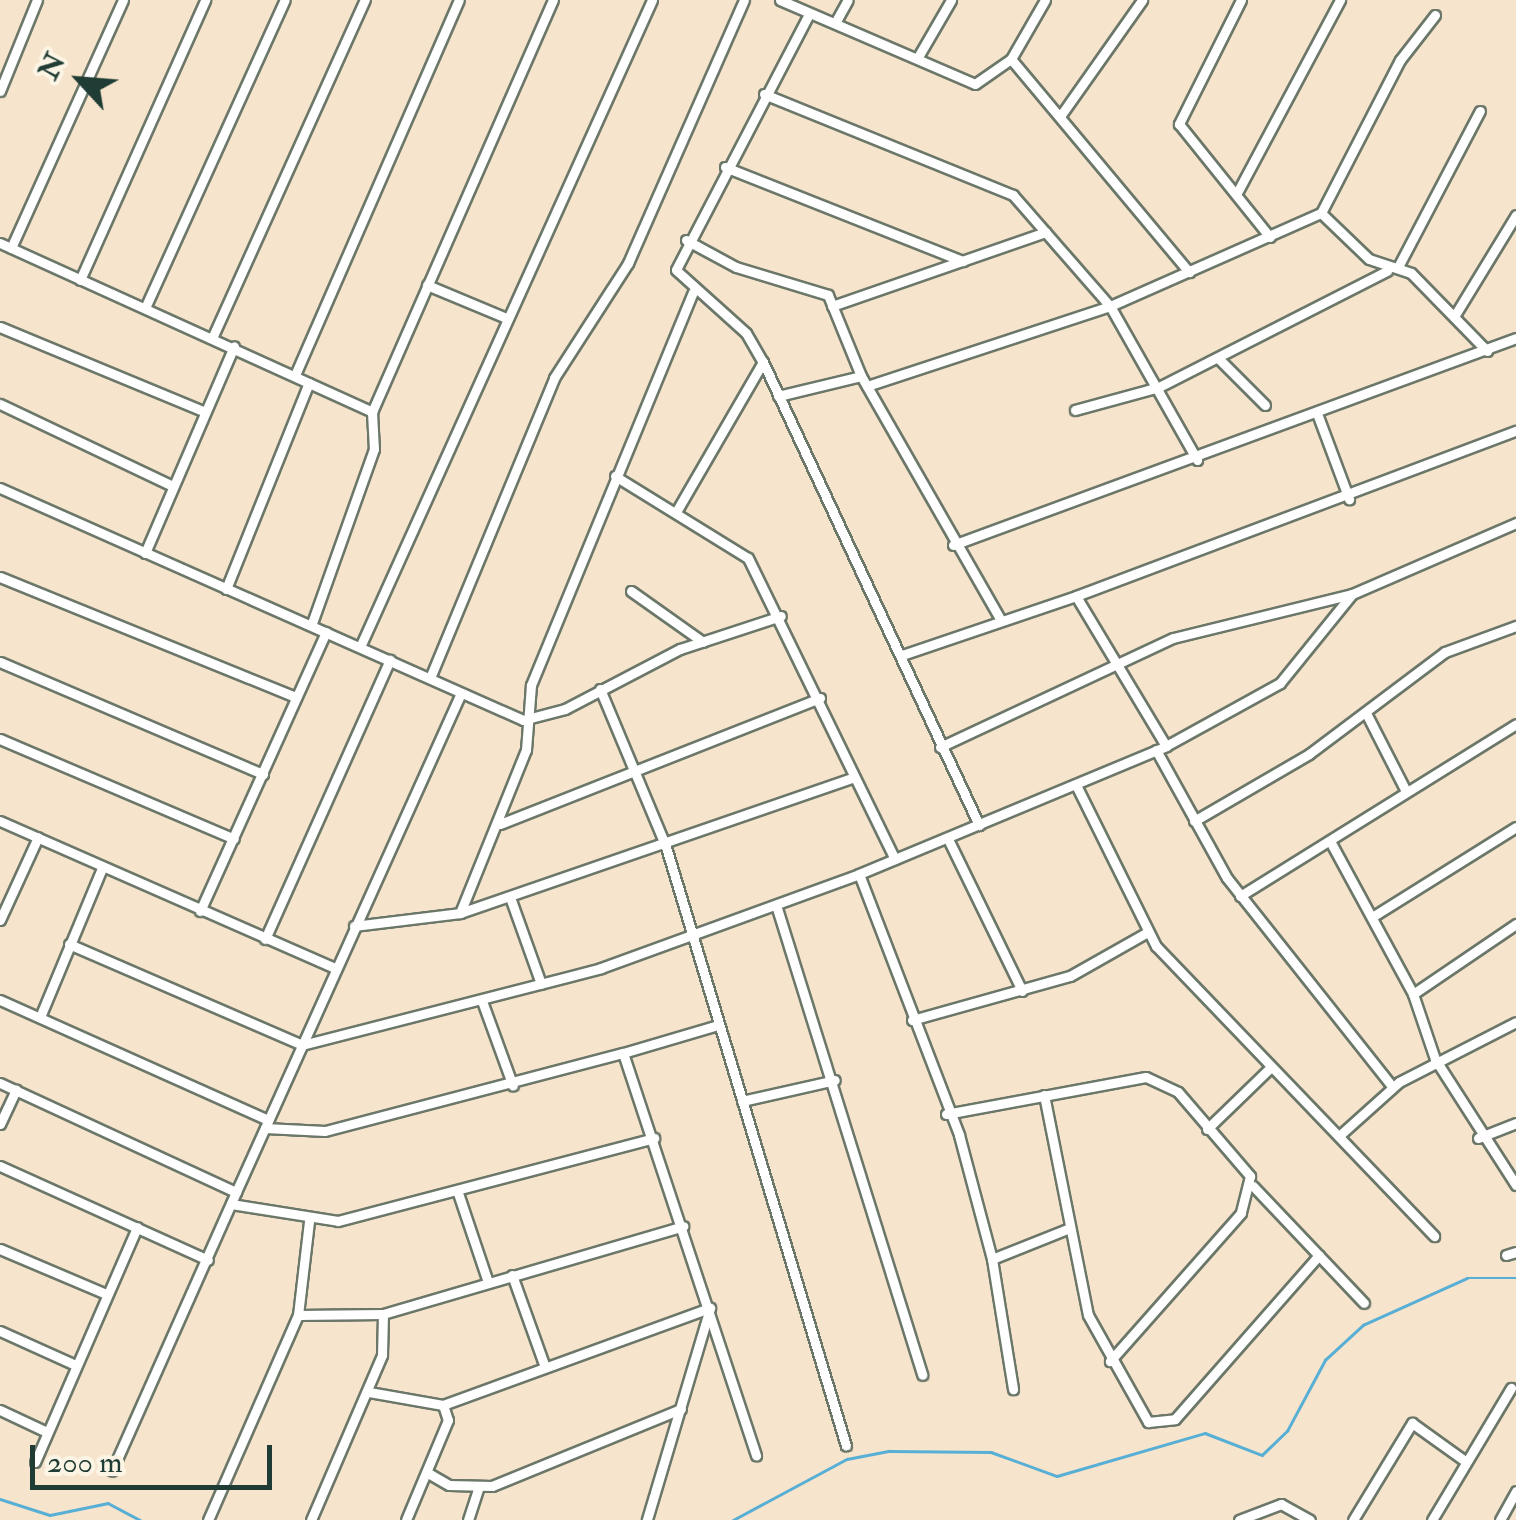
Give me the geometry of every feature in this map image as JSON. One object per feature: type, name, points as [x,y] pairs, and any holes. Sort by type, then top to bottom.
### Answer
[{"type":"street","points":[[0,91],[36,0]]},
{"type":"street","points":[[11,248],[122,0]]},
{"type":"street","points":[[80,280],[205,0]]},
{"type":"street","points":[[146,308],[285,0]]},
{"type":"street","points":[[213,336],[365,0]]},
{"type":"street","points":[[295,375],[460,0]]},
{"type":"street","points":[[312,623],[374,449],[372,412],[554,0]]},
{"type":"street","points":[[360,647],[504,317],[652,0]]},
{"type":"street","points":[[430,678],[554,378],[628,263],[744,0]]},
{"type":"street","points":[[780,0],[975,84],[1011,59],[1045,0]]},
{"type":"street","points":[[835,23],[848,0]]},
{"type":"street","points":[[918,57],[951,0]]},
{"type":"street","points":[[1061,114],[1142,0]]},
{"type":"street","points":[[1241,0],[1179,124],[1238,191],[1270,237]]},
{"type":"street","points":[[1238,191],[1340,0]]},
{"type":"street","points":[[809,14],[686,240],[676,270],[693,292],[727,314],[764,362],[978,825]]},
{"type":"street","points":[[867,386],[1110,306],[1322,213],[1400,60],[1434,15]]},
{"type":"street","points":[[1011,59],[1061,114],[1189,272]]},
{"type":"street","points":[[764,94],[1013,195],[1110,306],[1160,386],[1196,460]]},
{"type":"street","points":[[1075,410],[1160,386],[1399,265],[1480,111]]},
{"type":"street","points":[[725,167],[962,261]]},
{"type":"street","points":[[1322,213],[1387,270]]},
{"type":"street","points":[[1454,315],[1516,214]]},
{"type":"street","points":[[832,306],[1046,232]]},
{"type":"street","points":[[686,240],[736,267],[819,289],[832,306],[861,376],[954,545],[1000,619]]},
{"type":"street","points":[[0,242],[213,336],[372,412]]},
{"type":"street","points":[[1399,265],[1487,351]]},
{"type":"street","points":[[427,285],[504,317]]},
{"type":"street","points":[[460,913],[500,824],[526,750],[522,720],[615,476],[693,292]]},
{"type":"street","points":[[0,327],[206,412]]},
{"type":"street","points":[[954,545],[1318,416],[1516,338]]},
{"type":"street","points":[[144,553],[234,346]]},
{"type":"street","points":[[1219,359],[1265,405]]},
{"type":"street","points":[[676,512],[764,362]]},
{"type":"street","points":[[778,396],[861,376]]},
{"type":"street","points":[[226,589],[309,382]]},
{"type":"street","points":[[0,404],[173,486]]},
{"type":"street","points":[[1318,416],[1349,499]]},
{"type":"street","points":[[902,655],[1349,499],[1516,430]]},
{"type":"street","points":[[615,476],[748,558],[820,698],[853,778],[895,860]]},
{"type":"street","points":[[0,488],[312,623],[522,720],[704,642],[780,616]]},
{"type":"street","points":[[940,747],[1173,638],[1352,594],[1516,523]]},
{"type":"street","points":[[0,577],[296,697]]},
{"type":"street","points":[[631,592],[704,642]]},
{"type":"street","points":[[70,944],[302,1045],[482,1001],[692,937],[895,860],[1161,748],[1280,683],[1352,594]]},
{"type":"street","points":[[1076,596],[1161,748],[1194,820],[1240,896],[1392,1086]]},
{"type":"street","points":[[1194,820],[1366,714],[1458,644],[1516,626]]},
{"type":"street","points":[[200,911],[326,632]]},
{"type":"street","points":[[265,939],[390,660]]},
{"type":"street","points":[[0,662],[263,774]]},
{"type":"street","points":[[600,689],[640,768],[666,848],[846,1446]]},
{"type":"street","points":[[112,1471],[461,694]]},
{"type":"street","points":[[500,824],[820,698]]},
{"type":"street","points":[[1366,714],[1406,791]]},
{"type":"street","points":[[1240,896],[1516,724]]},
{"type":"street","points":[[0,738],[234,839]]},
{"type":"street","points":[[354,926],[460,913],[511,900],[666,848],[853,778]]},
{"type":"street","points":[[1076,785],[1146,933],[1270,1068],[1434,1236]]},
{"type":"street","points":[[0,821],[335,968]]},
{"type":"street","points":[[1372,917],[1516,827]]},
{"type":"street","points":[[0,920],[38,836]]},
{"type":"street","points":[[948,838],[1022,991]]},
{"type":"street","points":[[1330,842],[1413,994],[1435,1059],[1478,1138],[1516,1184]]},
{"type":"street","points":[[40,1018],[102,868]]},
{"type":"street","points":[[858,874],[946,1114],[992,1258],[1014,1389]]},
{"type":"street","points":[[511,900],[541,984]]},
{"type":"street","points":[[776,904],[834,1080],[922,1374]]},
{"type":"street","points":[[1413,994],[1516,924]]},
{"type":"street","points":[[912,1020],[1080,972],[1146,933]]},
{"type":"street","points":[[0,1000],[266,1124],[325,1131],[513,1086],[718,1026]]},
{"type":"street","points":[[482,1001],[513,1086]]},
{"type":"street","points":[[1340,1136],[1392,1086],[1435,1059],[1516,1022]]},
{"type":"street","points":[[623,1053],[756,1456]]},
{"type":"street","points":[[1207,1129],[1270,1068]]},
{"type":"street","points":[[946,1114],[1146,1077],[1178,1092],[1253,1186],[1364,1303]]},
{"type":"street","points":[[742,1101],[834,1080]]},
{"type":"street","points":[[0,1083],[236,1192]]},
{"type":"street","points":[[0,1124],[16,1090]]},
{"type":"street","points":[[1044,1096],[1088,1315],[1110,1361],[1148,1422],[1176,1419],[1319,1254]]},
{"type":"street","points":[[1478,1138],[1516,1123]]},
{"type":"street","points":[[231,1204],[308,1222],[458,1193],[654,1138]]},
{"type":"street","points":[[0,1166],[208,1260]]},
{"type":"street","points":[[1110,1361],[1241,1213],[1253,1186]]},
{"type":"street","points":[[458,1193],[488,1282]]},
{"type":"street","points":[[208,1520],[298,1315],[308,1222]]},
{"type":"street","points":[[298,1315],[383,1314],[683,1226]]},
{"type":"street","points":[[35,1462],[73,1364],[137,1227]]},
{"type":"street","points":[[992,1258],[1070,1228]]},
{"type":"street","points":[[0,1248],[106,1294]]},
{"type":"street","points":[[512,1275],[545,1367]]},
{"type":"street","points":[[369,1392],[443,1405],[710,1308]]},
{"type":"street","points":[[647,1520],[710,1308]]},
{"type":"street","points":[[311,1520],[369,1392],[383,1314]]},
{"type":"street","points":[[0,1332],[73,1364]]},
{"type":"street","points":[[1432,1520],[1511,1388]]},
{"type":"street","points":[[406,1520],[448,1420],[443,1405]]},
{"type":"street","points":[[428,1473],[478,1489],[681,1409]]},
{"type":"street","points":[[0,1410],[47,1432]]},
{"type":"street","points":[[1353,1520],[1412,1423],[1465,1460]]},
{"type":"street","points":[[468,1520],[478,1489]]},
{"type":"street","points":[[1500,1520],[1516,1492]]},
{"type":"street","points":[[1239,1520],[1281,1504],[1310,1520]]},
{"type":"waterway","points":[[733,1520],[847,1459],[889,1451],[991,1452],[1057,1476],[1205,1433],[1262,1455],[1287,1431],[1325,1360],[1363,1325],[1467,1278],[1516,1278]]},
{"type":"waterway","points":[[0,1499],[50,1515],[108,1503],[140,1520]]}]
